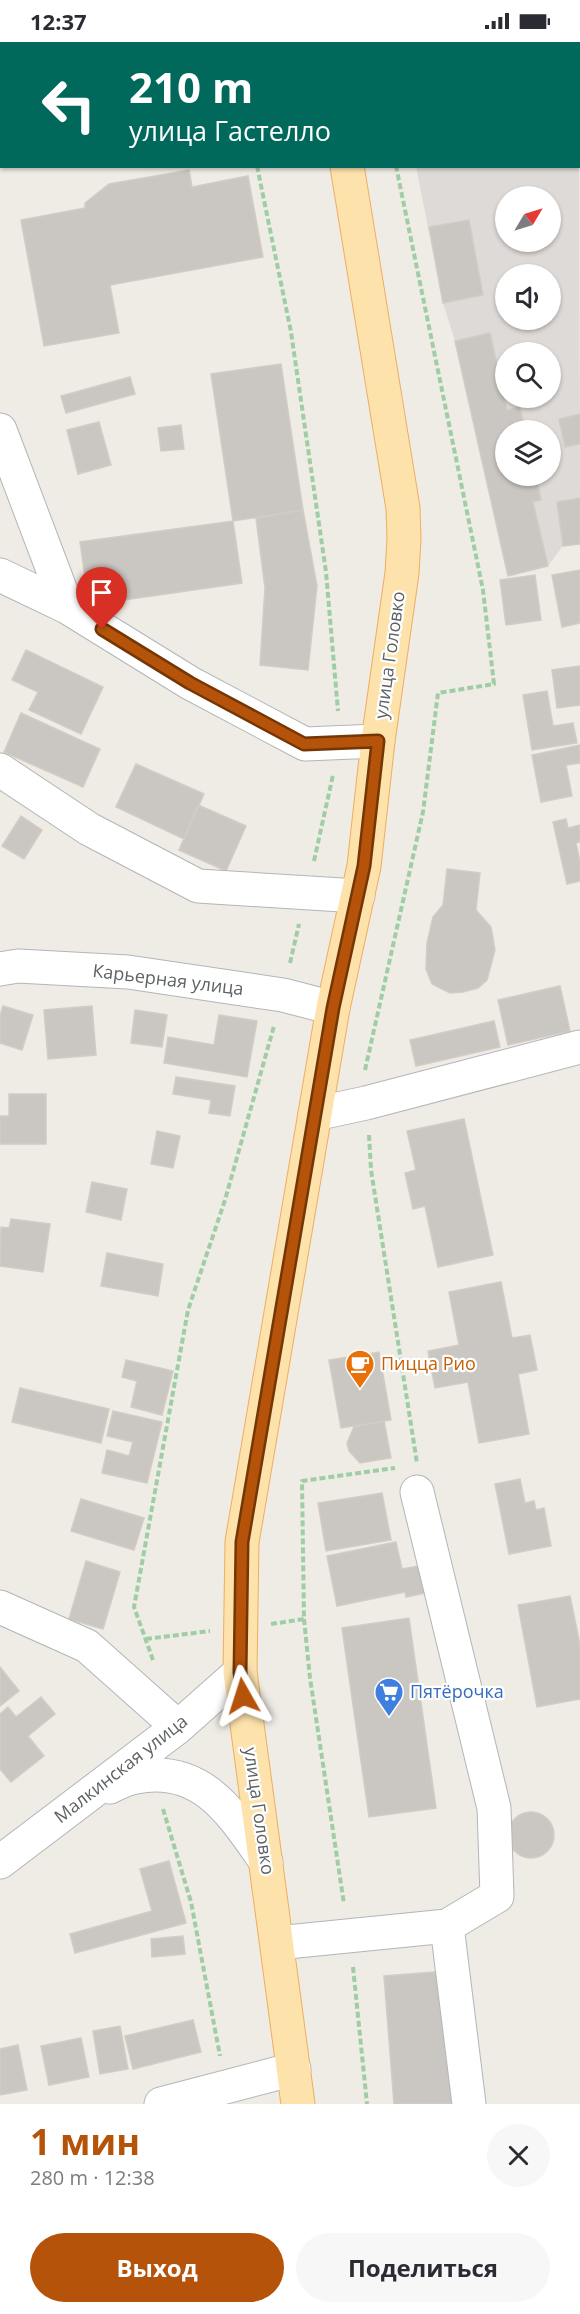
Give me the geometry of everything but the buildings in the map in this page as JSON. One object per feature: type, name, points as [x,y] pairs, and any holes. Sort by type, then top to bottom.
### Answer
[{"type":"main road","name":"улица Головко","points":[[298,2104],[240,1672],[242,1542],[333,1008],[364,866],[405,539],[401,496],[347,168]]},
{"type":"street","points":[[0,430],[67,607]]},
{"type":"street","points":[[0,574],[67,607],[190,683],[304,744],[378,741]]},
{"type":"street","points":[[0,770],[89,829],[198,886],[358,896]]},
{"type":"street","name":"Карьерная улица","points":[[0,969],[18,966],[128,972],[282,995],[333,1008]]},
{"type":"street","points":[[315,1114],[366,1103],[580,1047]]},
{"type":"street","points":[[277,1943],[447,1926],[496,1896],[494,1808],[417,1492]]},
{"type":"street","points":[[0,1607],[87,1646],[178,1727]]},
{"type":"street","name":"Малкинская улица","points":[[0,1862],[178,1727],[240,1672]]},
{"type":"street","points":[[89,1795],[135,1777],[169,1777],[200,1785],[236,1819],[266,1862]]},
{"type":"street","points":[[447,1926],[469,2104]]},
{"type":"street","points":[[161,2104],[294,2069]]},
{"type":"path","points":[[154,1661],[134,1607],[188,1310],[225,1200],[282,995],[340,743],[324,561],[291,332],[257,168]]},
{"type":"path","points":[[367,2104],[357,1990],[310,1678],[304,1619],[302,1480],[418,1465],[371,1170],[364,1073],[423,812],[438,693],[494,684],[483,590],[396,168]]},
{"type":"path","points":[[146,1639],[304,1619]]},
{"type":"path","points":[[169,1777],[163,1810],[191,1902],[226,2087]]},
{"type":"shaded area","points":[[416,168],[579,168],[580,544],[562,547],[548,566],[508,576],[455,341],[443,303]]},
{"type":"place","name":"Пицца Рио","points":[[360,1390]]},
{"type":"place","name":"Пятёрочка","points":[[389,1718]]},
{"type":"route","points":[[102,629],[190,683],[304,744],[378,741],[364,866],[333,1008],[242,1542],[240,1672],[243,1696]]}]
